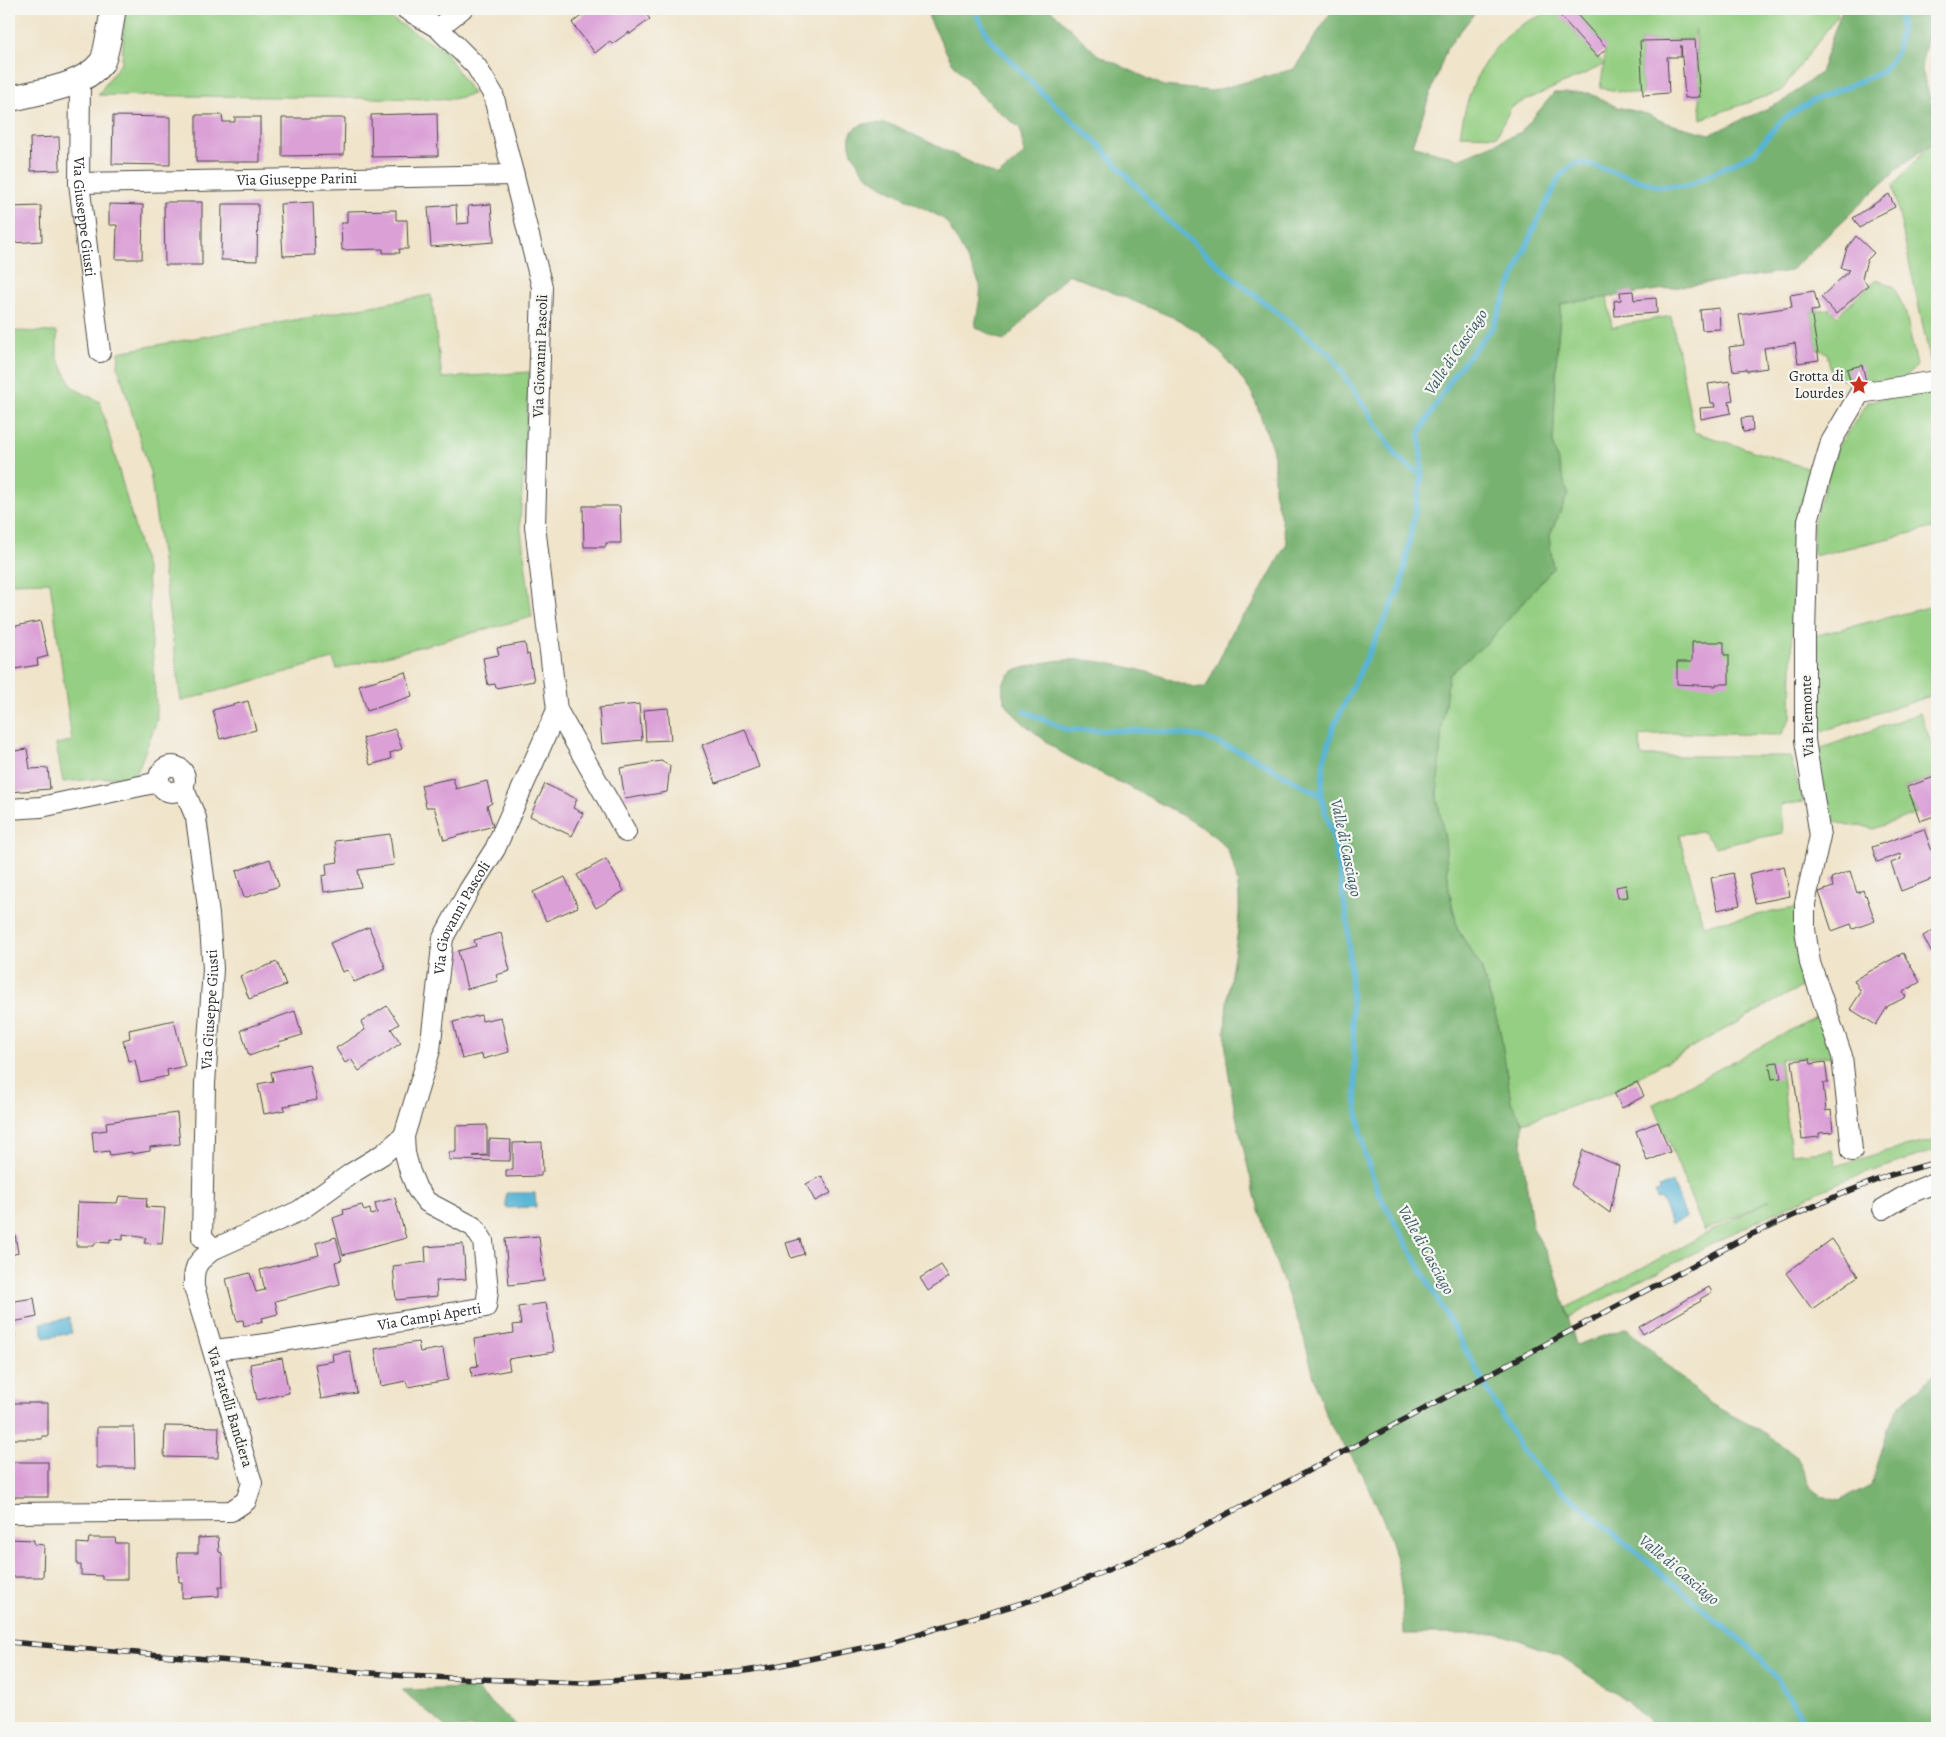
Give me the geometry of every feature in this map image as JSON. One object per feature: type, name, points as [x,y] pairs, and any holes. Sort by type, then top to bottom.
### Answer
[{"type":"street","points":[[9,99],[80,81],[103,61],[113,9]]},
{"type":"street","name":"Via Giovanni Pascoli","points":[[406,9],[438,28],[476,66],[493,94],[542,287],[535,526],[557,710],[626,832]]},
{"type":"street","points":[[438,28],[462,9]]},
{"type":"street","name":"Via Giuseppe Giusti","points":[[80,81],[79,183],[100,352]]},
{"type":"street","name":"Via Giuseppe Parini","points":[[79,183],[514,175]]},
{"type":"street","name":"Via Piemonte","points":[[1852,1150],[1842,1056],[1810,963],[1805,929],[1805,903],[1820,836],[1805,740],[1808,520],[1831,442],[1860,393],[1937,381]]},
{"type":"street","name":"Via Giovanni Pascoli","points":[[404,1136],[430,1050],[443,938],[469,890],[495,848],[557,710]]},
{"type":"street","name":"Via Giuseppe Giusti","points":[[9,809],[41,807],[159,782],[161,771],[166,766],[174,765],[184,773],[186,780],[183,786],[196,818],[209,915],[213,969],[205,1084],[208,1243]]},
{"type":"street","points":[[208,1243],[299,1210],[383,1154],[404,1136]]},
{"type":"street","name":"Via Campi Aperti","points":[[213,1350],[266,1344],[486,1307],[488,1290],[483,1241],[474,1227],[427,1202],[417,1189],[405,1153],[404,1136]]},
{"type":"street","points":[[1883,1209],[1910,1193],[1937,1182]]},
{"type":"street","name":"Via Fratelli Bandiera","points":[[9,1513],[231,1511],[246,1501],[252,1483],[194,1287],[193,1271],[208,1243]]},
{"type":"green space","points":[[125,9],[375,9],[444,50],[473,94],[453,99],[98,95],[122,61]]},
{"type":"green space","points":[[929,9],[1050,9],[1098,55],[1164,86],[1212,91],[1294,69],[1333,9],[1478,9],[1447,48],[1412,145],[1458,159],[1521,132],[1554,93],[1589,93],[1617,107],[1647,114],[1666,123],[1710,134],[1782,102],[1820,73],[1842,9],[1933,9],[1921,67],[1937,123],[1937,139],[1897,169],[1790,271],[1561,304],[1553,446],[1568,494],[1549,537],[1553,568],[1490,640],[1449,675],[1442,725],[1437,798],[1445,840],[1449,891],[1458,930],[1481,967],[1500,1030],[1511,1102],[1523,1123],[1522,1147],[1532,1226],[1554,1267],[1576,1345],[1627,1328],[1709,1403],[1767,1434],[1797,1457],[1811,1488],[1821,1496],[1839,1501],[1871,1485],[1887,1428],[1902,1403],[1937,1372],[1937,1728],[1654,1728],[1626,1700],[1559,1656],[1522,1641],[1501,1634],[1404,1634],[1399,1571],[1391,1541],[1380,1512],[1356,1463],[1333,1430],[1325,1413],[1301,1329],[1262,1222],[1237,1120],[1228,1068],[1225,1028],[1228,994],[1238,933],[1239,893],[1228,851],[1219,840],[1202,827],[1054,748],[1027,726],[1008,707],[1002,689],[1006,678],[1012,672],[1046,662],[1062,660],[1109,663],[1155,674],[1186,685],[1206,687],[1236,624],[1253,605],[1287,543],[1274,491],[1274,456],[1271,445],[1253,395],[1218,350],[1197,331],[1177,319],[1068,274],[1004,341],[975,327],[980,300],[980,285],[946,221],[865,174],[854,156],[850,144],[850,135],[854,129],[862,125],[872,123],[898,127],[998,176],[1024,154],[1020,128],[980,94],[951,61],[929,18]]},
{"type":"green space","points":[[1572,9],[1836,9],[1838,15],[1781,91],[1701,119],[1695,28],[1693,40],[1640,41],[1643,95],[1600,88],[1604,65],[1511,107],[1497,136],[1460,135],[1467,103],[1478,74],[1496,48],[1528,21],[1555,10],[1604,64],[1605,46]]},
{"type":"green space","points":[[1937,137],[1937,372],[1931,364],[1893,186]]},
{"type":"green space","points":[[1877,279],[1893,286],[1905,310],[1917,366],[1902,380],[1867,385],[1847,382],[1831,372],[1827,353],[1817,349],[1811,311],[1830,309],[1837,316]]},
{"type":"green space","points":[[431,295],[442,378],[530,372],[520,522],[532,617],[337,669],[333,659],[181,701],[150,472],[118,367],[119,352]]},
{"type":"green space","points":[[1607,297],[1612,327],[1671,316],[1694,432],[1813,470],[1792,529],[1791,717],[1781,735],[1672,733],[1640,736],[1641,756],[1790,756],[1803,802],[1781,805],[1783,833],[1715,847],[1703,832],[1679,834],[1703,925],[1799,907],[1808,983],[1610,1093],[1523,1123],[1511,1102],[1500,1030],[1481,967],[1458,930],[1449,891],[1445,840],[1437,798],[1442,724],[1449,675],[1490,640],[1553,568],[1549,537],[1568,494],[1553,446],[1561,303]]},
{"type":"green space","points":[[9,331],[57,332],[57,357],[73,388],[100,402],[147,572],[157,720],[136,775],[63,782],[56,744],[72,741],[50,582],[9,583]]},
{"type":"green space","points":[[1937,390],[1937,527],[1814,556],[1813,524],[1837,448],[1869,401]]},
{"type":"green space","points":[[1937,605],[1937,694],[1823,731],[1811,721],[1809,637]]},
{"type":"green space","points":[[1920,713],[1937,759],[1937,776],[1904,788],[1917,813],[1873,829],[1860,825],[1848,826],[1836,822],[1829,815],[1825,807],[1813,751]]},
{"type":"green space","points":[[1819,1015],[1837,1056],[1780,1059],[1791,1154],[1832,1150],[1836,1166],[1890,1150],[1937,1140],[1937,1150],[1842,1181],[1755,1222],[1567,1318],[1564,1309],[1770,1200],[1704,1231],[1654,1104]]},
{"type":"green space","points":[[475,1688],[519,1728],[447,1728],[402,1690]]},
{"type":"water","points":[[1673,1182],[1686,1218],[1671,1224],[1661,1198],[1657,1199],[1655,1192],[1660,1191],[1659,1188]]},
{"type":"water","points":[[506,1193],[535,1193],[536,1207],[506,1208]]},
{"type":"water","points":[[69,1318],[72,1333],[44,1338],[41,1323]]},
{"type":"building","points":[[642,9],[650,19],[630,34],[629,32],[612,44],[610,41],[595,53],[572,23],[589,10]]},
{"type":"building","points":[[1556,9],[1572,9],[1607,48],[1597,57]]},
{"type":"building","points":[[1695,40],[1700,97],[1685,98],[1681,45],[1681,57],[1667,57],[1669,93],[1643,95],[1640,41]]},
{"type":"building","points":[[437,113],[438,156],[372,157],[371,115]]},
{"type":"building","points":[[196,115],[222,115],[223,122],[235,122],[235,117],[260,117],[260,162],[196,162]]},
{"type":"building","points":[[113,116],[170,117],[170,165],[112,164]]},
{"type":"building","points":[[282,118],[345,118],[344,155],[282,156]]},
{"type":"building","points":[[59,137],[60,170],[31,171],[30,138]]},
{"type":"building","points":[[1889,194],[1895,207],[1877,216],[1860,228],[1853,218]]},
{"type":"building","points":[[164,202],[202,202],[202,265],[165,265]]},
{"type":"building","points":[[313,202],[315,255],[283,256],[280,204]]},
{"type":"building","points":[[109,204],[143,205],[142,259],[116,259],[117,225],[109,225]]},
{"type":"building","points":[[222,204],[258,204],[257,261],[221,260]]},
{"type":"building","points":[[491,204],[494,242],[431,247],[428,207],[456,205],[457,224],[469,223],[468,206]]},
{"type":"building","points":[[41,206],[42,241],[13,243],[13,255],[9,256],[9,207]]},
{"type":"building","points":[[396,210],[396,220],[407,220],[408,249],[399,249],[400,253],[383,253],[383,249],[342,250],[341,223],[347,223],[347,211]]},
{"type":"building","points":[[1856,236],[1874,253],[1867,260],[1862,278],[1868,285],[1836,314],[1821,297],[1850,270],[1841,268],[1847,248]]},
{"type":"building","points":[[1633,291],[1634,300],[1656,298],[1657,313],[1615,316],[1614,301],[1621,300],[1620,292]]},
{"type":"building","points":[[1814,291],[1819,310],[1811,311],[1819,360],[1798,363],[1795,343],[1764,348],[1767,368],[1733,371],[1729,347],[1744,345],[1739,315],[1792,307],[1790,295]]},
{"type":"building","points":[[1719,308],[1720,329],[1702,330],[1700,310]]},
{"type":"building","points":[[1862,365],[1866,381],[1851,384],[1847,369]]},
{"type":"building","points":[[1730,381],[1733,400],[1729,401],[1731,413],[1701,419],[1700,408],[1715,407],[1714,403],[1711,403],[1708,384]]},
{"type":"building","points":[[1752,417],[1753,431],[1743,432],[1741,418]]},
{"type":"building","points":[[583,506],[620,506],[621,543],[606,543],[606,547],[584,547]]},
{"type":"building","points":[[40,621],[48,656],[37,659],[38,665],[9,670],[9,633],[12,633],[11,627]]},
{"type":"building","points":[[1692,642],[1724,642],[1724,655],[1729,655],[1729,684],[1716,684],[1716,686],[1677,684],[1677,662],[1692,662]]},
{"type":"building","points":[[525,643],[534,681],[496,688],[495,684],[488,685],[483,658],[499,655],[497,648]]},
{"type":"building","points":[[406,672],[412,696],[367,711],[359,685]]},
{"type":"building","points":[[248,701],[256,730],[220,739],[213,710]]},
{"type":"building","points":[[639,704],[642,740],[602,744],[599,708]]},
{"type":"building","points":[[668,708],[671,740],[646,741],[644,710]]},
{"type":"building","points":[[395,729],[402,749],[390,753],[391,759],[370,765],[363,738]]},
{"type":"building","points":[[745,729],[759,767],[716,783],[702,745]]},
{"type":"building","points":[[27,749],[30,769],[48,768],[50,789],[9,792],[9,752]]},
{"type":"building","points":[[661,761],[670,766],[667,792],[625,799],[620,768]]},
{"type":"building","points":[[1937,776],[1937,815],[1920,821],[1907,787]]},
{"type":"building","points":[[453,778],[456,789],[487,781],[492,803],[487,806],[493,826],[444,840],[434,807],[426,807],[421,785]]},
{"type":"building","points":[[545,784],[577,799],[573,808],[583,813],[572,836],[530,816]]},
{"type":"building","points":[[1924,829],[1937,865],[1937,877],[1901,891],[1891,863],[1901,859],[1900,854],[1877,862],[1872,847]]},
{"type":"building","points":[[390,834],[394,865],[358,870],[361,887],[324,892],[322,876],[327,875],[326,864],[338,862],[335,841]]},
{"type":"building","points":[[270,859],[279,886],[244,898],[236,871]]},
{"type":"building","points":[[606,859],[624,891],[596,908],[577,875]]},
{"type":"building","points":[[1784,866],[1790,896],[1755,903],[1749,874]]},
{"type":"building","points":[[1850,871],[1857,893],[1863,890],[1866,895],[1875,921],[1853,929],[1851,924],[1832,931],[1819,892],[1833,887],[1831,878]]},
{"type":"building","points":[[1733,873],[1740,905],[1717,910],[1711,878]]},
{"type":"building","points":[[565,877],[578,907],[546,921],[533,892]]},
{"type":"building","points":[[1626,885],[1628,897],[1618,898],[1616,887]]},
{"type":"building","points":[[369,927],[386,969],[354,982],[348,970],[342,972],[330,943]]},
{"type":"building","points":[[1937,928],[1937,949],[1931,952],[1923,936]]},
{"type":"building","points":[[501,933],[510,971],[496,975],[498,981],[467,989],[458,951],[476,946],[474,940]]},
{"type":"building","points":[[1903,953],[1920,982],[1903,992],[1906,997],[1888,1006],[1876,1025],[1850,1009],[1861,992],[1854,980]]},
{"type":"building","points":[[277,962],[286,985],[249,999],[240,976]]},
{"type":"building","points":[[387,1006],[399,1024],[391,1029],[401,1043],[359,1071],[351,1059],[345,1063],[336,1048],[365,1030],[361,1022]]},
{"type":"building","points":[[295,1011],[302,1035],[279,1042],[280,1045],[249,1056],[241,1030]]},
{"type":"building","points":[[481,1015],[482,1021],[501,1017],[509,1052],[483,1059],[482,1054],[462,1059],[453,1022]]},
{"type":"building","points":[[174,1020],[185,1066],[167,1070],[168,1076],[140,1082],[135,1060],[128,1061],[123,1040],[130,1038],[129,1030]]},
{"type":"building","points":[[1810,1059],[1811,1064],[1825,1062],[1828,1083],[1823,1083],[1826,1111],[1831,1110],[1833,1132],[1819,1133],[1819,1137],[1802,1139],[1792,1061]]},
{"type":"building","points":[[1778,1062],[1781,1078],[1772,1079],[1769,1063]]},
{"type":"building","points":[[309,1064],[317,1100],[284,1106],[285,1110],[264,1114],[258,1084],[273,1081],[271,1072]]},
{"type":"building","points":[[1637,1082],[1644,1096],[1622,1108],[1614,1093]]},
{"type":"building","points":[[177,1113],[180,1144],[150,1147],[150,1151],[132,1154],[132,1152],[110,1155],[109,1151],[94,1153],[92,1132],[107,1130],[106,1122]]},
{"type":"building","points":[[1658,1122],[1670,1152],[1647,1161],[1636,1131]]},
{"type":"building","points":[[487,1125],[487,1155],[473,1156],[489,1156],[489,1139],[511,1140],[510,1161],[449,1160],[449,1152],[456,1152],[456,1126]]},
{"type":"building","points":[[542,1142],[543,1172],[541,1172],[541,1176],[506,1177],[506,1170],[513,1170],[513,1143]]},
{"type":"building","points":[[1583,1150],[1619,1166],[1610,1213],[1571,1185]]},
{"type":"building","points":[[822,1176],[831,1193],[815,1201],[806,1184]]},
{"type":"building","points":[[119,1196],[147,1198],[146,1207],[165,1208],[162,1244],[144,1243],[146,1238],[123,1234],[123,1240],[110,1239],[110,1243],[96,1242],[94,1246],[76,1246],[78,1202],[117,1203]]},
{"type":"building","points":[[395,1198],[406,1238],[343,1255],[333,1218],[344,1214],[343,1210],[362,1205],[364,1211],[370,1209],[371,1215],[377,1213],[375,1203]]},
{"type":"building","points":[[15,1234],[18,1253],[9,1257],[9,1235]]},
{"type":"building","points":[[539,1236],[544,1281],[509,1285],[505,1239]]},
{"type":"building","points":[[336,1237],[342,1260],[335,1262],[340,1284],[275,1301],[278,1314],[262,1318],[263,1321],[244,1326],[243,1320],[237,1321],[226,1279],[250,1273],[256,1292],[265,1290],[260,1270],[319,1255],[316,1243]]},
{"type":"building","points":[[800,1239],[804,1254],[791,1258],[786,1243]]},
{"type":"building","points":[[1832,1239],[1858,1276],[1812,1309],[1786,1273]]},
{"type":"building","points":[[463,1244],[466,1279],[436,1281],[437,1296],[396,1300],[393,1266],[426,1262],[425,1247]]},
{"type":"building","points":[[941,1265],[949,1277],[928,1291],[920,1278]]},
{"type":"building","points":[[1709,1287],[1712,1292],[1700,1299],[1701,1301],[1643,1334],[1639,1327]]},
{"type":"building","points":[[34,1298],[37,1317],[13,1322],[15,1337],[9,1338],[9,1302]]},
{"type":"building","points":[[546,1303],[554,1352],[508,1359],[510,1370],[472,1377],[471,1367],[478,1366],[474,1339],[514,1333],[513,1325],[521,1324],[518,1307]]},
{"type":"building","points":[[418,1342],[420,1352],[443,1348],[448,1380],[408,1387],[406,1381],[381,1386],[375,1349]]},
{"type":"building","points":[[350,1351],[357,1393],[321,1399],[315,1364],[333,1361],[332,1354]]},
{"type":"building","points":[[282,1358],[289,1393],[257,1400],[250,1364]]},
{"type":"building","points":[[9,1403],[48,1403],[48,1436],[42,1436],[42,1439],[9,1439]]},
{"type":"building","points":[[165,1426],[219,1427],[218,1458],[164,1457]]},
{"type":"building","points":[[97,1427],[134,1427],[135,1468],[97,1468]]},
{"type":"building","points":[[9,1462],[48,1462],[48,1497],[9,1497]]},
{"type":"building","points":[[218,1537],[219,1552],[222,1553],[223,1587],[219,1587],[219,1596],[182,1598],[182,1582],[179,1582],[177,1553],[198,1553],[198,1538]]},
{"type":"building","points":[[89,1538],[115,1538],[116,1543],[127,1543],[127,1579],[102,1579],[102,1576],[81,1575],[81,1565],[77,1565],[77,1543],[88,1544]]},
{"type":"building","points":[[9,1539],[34,1540],[34,1544],[44,1545],[43,1577],[9,1577]]},
{"type":"waterway","points":[[974,9],[989,38],[1041,92],[1097,143],[1167,220],[1233,278],[1331,355],[1398,458],[1422,476]]},
{"type":"waterway","name":"Valle di Casciago","points":[[1808,1728],[1777,1679],[1749,1647],[1543,1474],[1520,1448],[1378,1192],[1365,1155],[1357,1108],[1348,925],[1334,841],[1321,796],[1324,761],[1333,728],[1401,586],[1422,476],[1420,432],[1455,373],[1493,327],[1533,230],[1560,176],[1574,164],[1585,163],[1657,186],[1687,186],[1754,153],[1782,120],[1810,102],[1882,72],[1897,52],[1901,28],[1899,9]]},
{"type":"waterway","points":[[1024,711],[1067,730],[1157,731],[1202,737],[1249,755],[1321,796]]},
{"type":"railway","points":[[9,1642],[405,1676],[581,1683],[739,1672],[891,1642],[1042,1597],[1175,1542],[1750,1235],[1839,1195],[1887,1176],[1937,1162]]},
{"type":"place","name":"Grotta di Lourdes","points":[[1859,385]]}]
